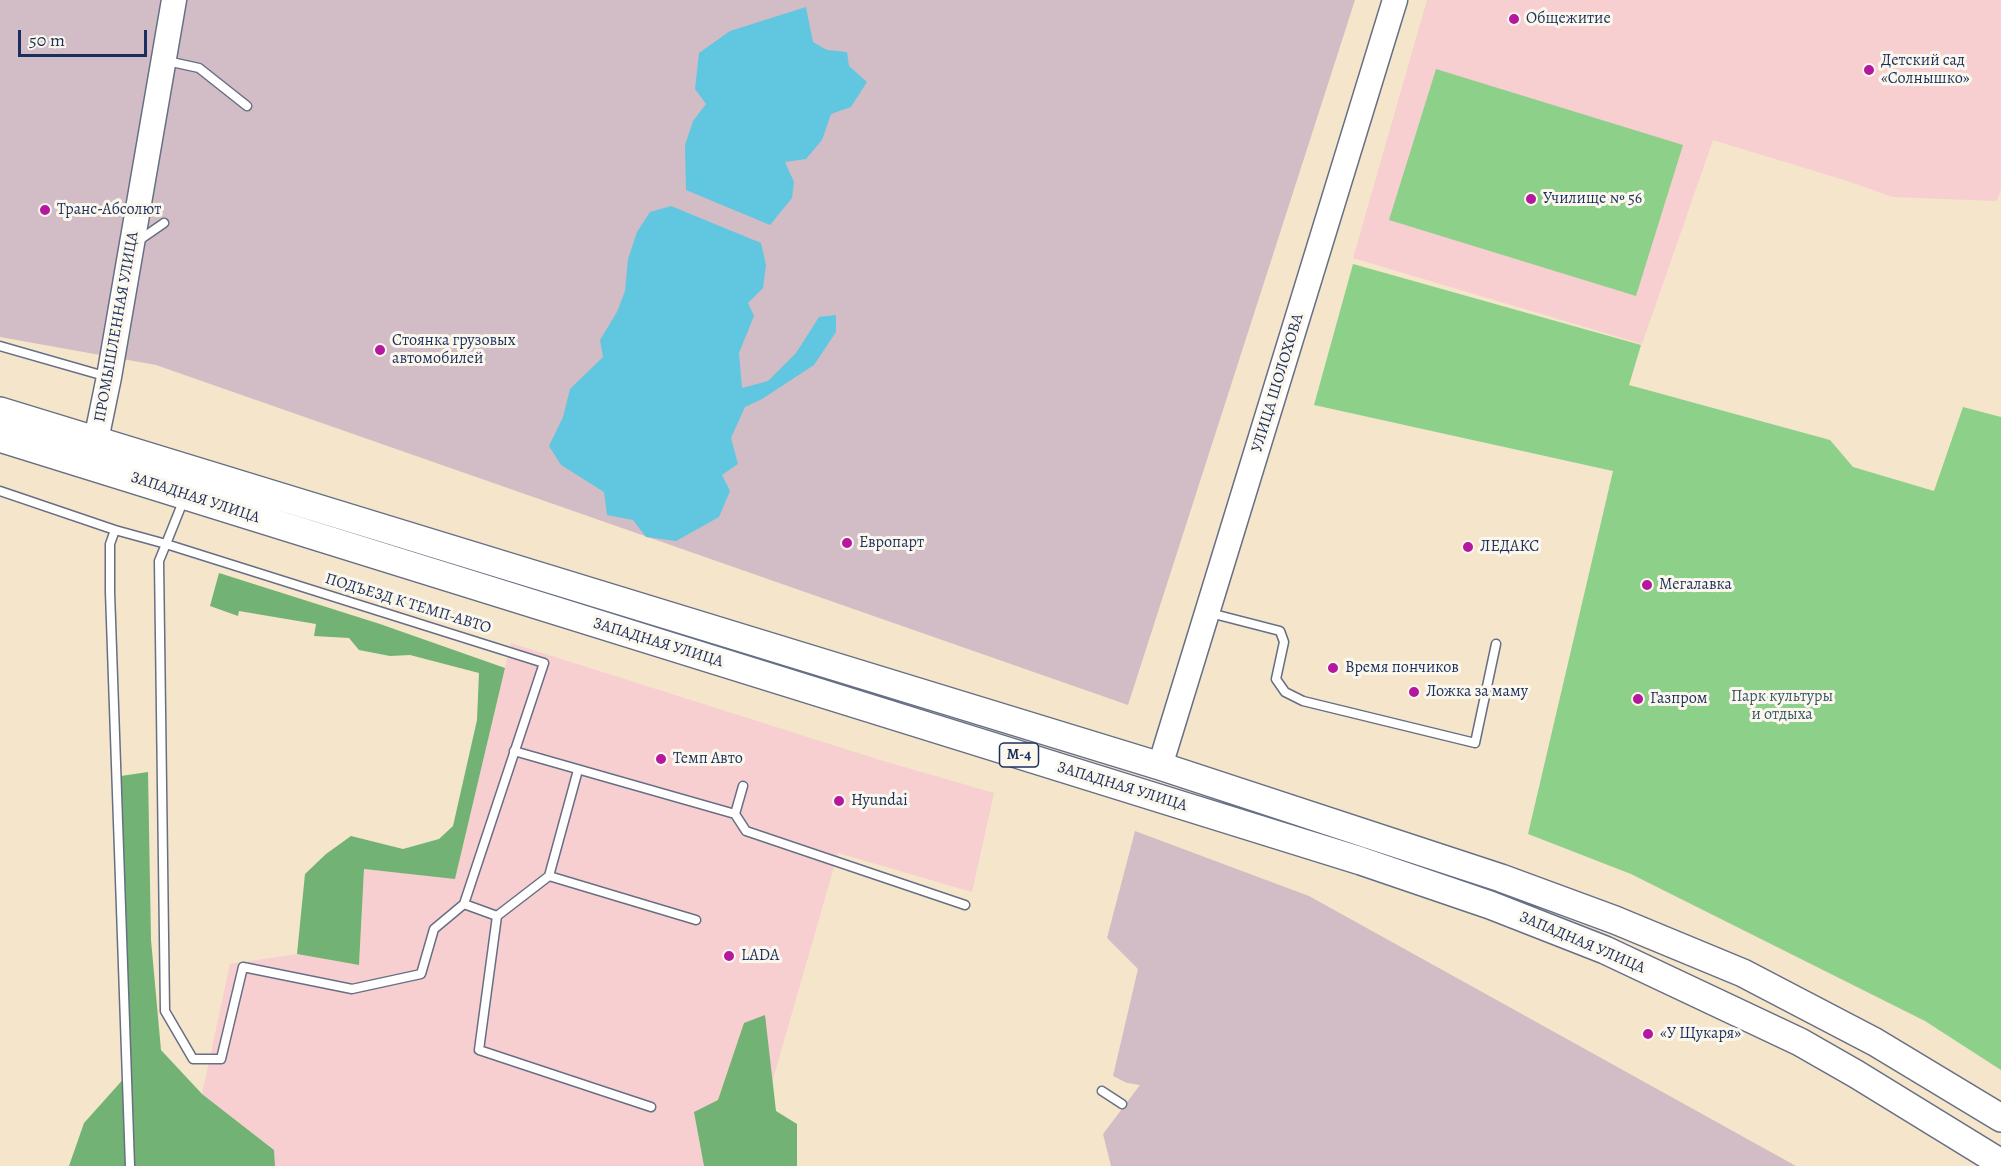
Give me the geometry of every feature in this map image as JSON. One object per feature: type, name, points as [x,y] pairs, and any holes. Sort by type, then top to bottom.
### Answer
[{"type":"main road","name":"ЗАПАДНАЯ УЛИЦА","points":[[0,411],[1160,766],[1501,878],[1616,920],[1732,968],[1875,1042],[2001,1118]]},
{"type":"main road","name":"ЗАПАДНАЯ УЛИЦА","points":[[0,438],[1349,857],[1490,905],[1605,950],[1800,1042],[2001,1163]]},
{"type":"street","name":"ПРОМЫШЛЕННАЯ УЛИЦА","points":[[96,440],[109,377],[174,0]]},
{"type":"street","name":"УЛИЦА ШОЛОХОВА","points":[[1160,766],[1395,0]]},
{"type":"lane","points":[[163,60],[200,68],[247,106]]},
{"type":"lane","points":[[132,244],[164,223]]},
{"type":"lane","points":[[0,346],[109,377]]},
{"type":"lane","points":[[0,491],[115,530],[166,544]]},
{"type":"lane","points":[[186,495],[159,561],[165,1011],[193,1059],[221,1059],[243,967],[352,989],[421,974],[434,929],[464,904],[497,916]]},
{"type":"lane","points":[[115,530],[110,544],[110,592],[130,1166]]},
{"type":"lane","name":"ПОДЪЕЗД К ТЕМП-АВТО","points":[[166,544],[544,663],[464,904]]},
{"type":"lane","points":[[1207,613],[1280,631],[1284,642],[1276,679],[1285,692],[1303,700],[1474,743],[1496,644]]},
{"type":"lane","points":[[514,752],[735,814],[746,831],[965,905]]},
{"type":"lane","points":[[578,770],[549,876],[497,916],[479,1050],[651,1107]]},
{"type":"lane","points":[[735,814],[743,786]]},
{"type":"lane","points":[[549,876],[696,920]]},
{"type":"lane","points":[[1102,1091],[1122,1104]]},
{"type":"shaded area","points":[[0,0],[1355,0],[1128,705],[156,365],[0,337]]},
{"type":"shaded area","name":"Училище № 56","points":[[1427,0],[2001,0],[2001,189],[1997,201],[1893,197],[1713,140],[1642,344],[1353,258]]},
{"type":"shaded area","name":"Темп Авто","points":[[511,643],[880,760],[994,793],[972,892],[838,853],[748,1166],[275,1166],[274,1150],[202,1094],[230,964],[297,954],[359,965],[364,869],[455,878]]},
{"type":"shaded area","points":[[1135,831],[1309,896],[1796,1166],[1111,1166],[1103,1134],[1140,1085],[1127,1083],[1113,1076],[1138,969],[1107,938]]},
{"type":"green space","points":[[1436,69],[1683,145],[1636,296],[1389,220]]},
{"type":"green space","name":"Парк культуры и отдыха","points":[[1353,264],[1641,345],[1629,385],[1830,440],[1853,467],[1934,491],[1963,407],[2001,417],[2001,1070],[1925,1021],[1631,874],[1528,834],[1613,471],[1314,405]]},
{"type":"green space","points":[[219,573],[380,624],[505,668],[455,879],[364,869],[359,965],[297,954],[305,874],[326,854],[351,836],[403,849],[439,839],[453,826],[477,720],[479,673],[410,655],[390,656],[359,650],[349,638],[314,636],[316,624],[239,611],[238,616],[210,606]]},
{"type":"green space","points":[[148,772],[151,940],[161,1050],[202,1094],[274,1150],[275,1166],[69,1166],[84,1123],[127,1075],[121,776]]},
{"type":"green space","points":[[765,1015],[776,1111],[797,1124],[797,1166],[704,1166],[694,1112],[718,1100],[744,1023]]},
{"type":"water","points":[[806,7],[813,42],[827,50],[847,52],[849,66],[867,82],[851,107],[831,114],[822,140],[806,159],[785,162],[794,182],[792,198],[770,225],[686,190],[685,145],[693,121],[706,104],[695,89],[699,53],[730,31]]},
{"type":"water","points":[[671,206],[761,243],[766,265],[763,288],[748,303],[754,316],[739,353],[742,388],[768,381],[796,353],[819,317],[836,315],[836,332],[814,365],[762,399],[745,407],[731,438],[738,464],[722,475],[730,491],[719,517],[676,541],[646,537],[633,520],[607,515],[604,492],[561,465],[549,446],[563,417],[570,389],[603,357],[600,340],[617,312],[625,291],[628,259],[637,232],[650,212]]},
{"type":"place","name":"Общежитие","points":[[1514,19]]},
{"type":"place","name":"Детский сад «Солнышко»","points":[[1869,70]]},
{"type":"place","name":"Училище № 56","points":[[1531,199]]},
{"type":"place","name":"Транс-Абсолют","points":[[45,210]]},
{"type":"place","name":"Стоянка грузовых автомобилей","points":[[380,350]]},
{"type":"place","name":"Европарт","points":[[847,543]]},
{"type":"place","name":"ЛЕДАКС","points":[[1468,547]]},
{"type":"place","name":"Мегалавка","points":[[1647,585]]},
{"type":"place","name":"Время пончиков","points":[[1333,668]]},
{"type":"place","name":"Ложка за маму","points":[[1414,692]]},
{"type":"place","name":"Газпром","points":[[1638,699]]},
{"type":"place","name":"Темп Авто","points":[[661,759]]},
{"type":"place","name":"Hyundai","points":[[839,801]]},
{"type":"place","name":"LADA","points":[[729,956]]},
{"type":"place","name":"«У Щукаря»","points":[[1648,1034]]}]
